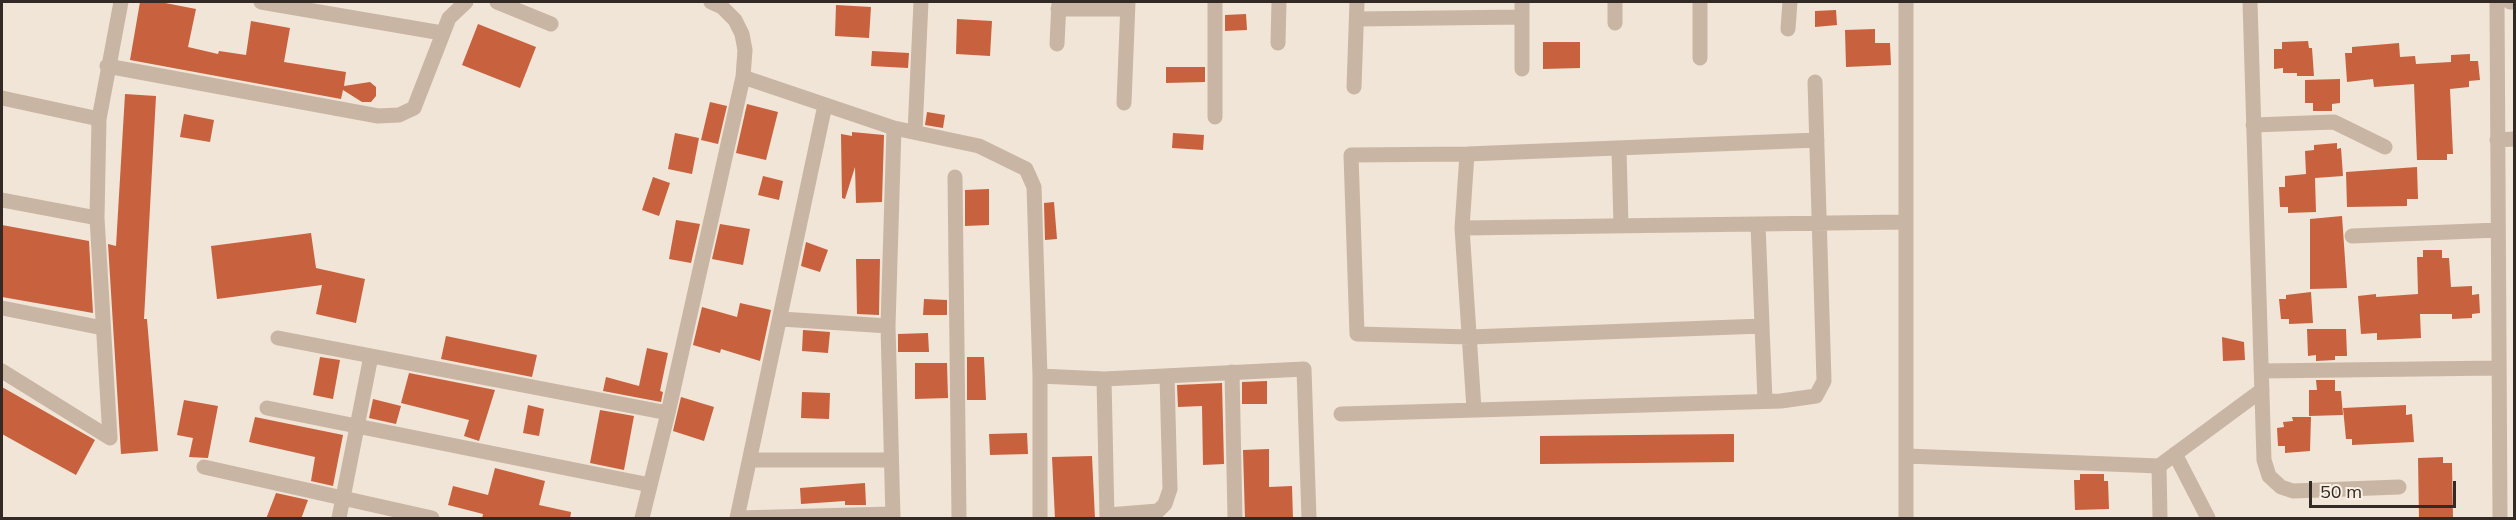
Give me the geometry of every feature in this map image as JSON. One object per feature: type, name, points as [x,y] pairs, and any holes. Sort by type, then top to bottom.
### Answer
[{"type":"street","points":[[2,371],[110,438],[97,218],[99,119],[107,66],[122,2]]},
{"type":"street","points":[[261,2],[442,33]]},
{"type":"street","points":[[107,66],[378,116],[399,115],[414,108],[442,33],[450,18],[466,2]]},
{"type":"street","points":[[497,2],[551,24]]},
{"type":"street","points":[[642,519],[743,77],[745,50],[742,34],[735,20],[722,7],[711,2]]},
{"type":"street","points":[[915,132],[921,2]]},
{"type":"street","points":[[1215,2],[1215,117]]},
{"type":"street","points":[[1278,43],[1279,2]]},
{"type":"street","points":[[1354,87],[1358,2]]},
{"type":"street","points":[[1615,2],[1615,23]]},
{"type":"street","points":[[1700,2],[1700,57]]},
{"type":"street","points":[[1788,29],[1790,2]]},
{"type":"street","points":[[1906,2],[1904,222],[1906,519]]},
{"type":"street","points":[[2250,2],[2264,460],[2269,476],[2281,488],[2293,491],[2399,487]]},
{"type":"street","points":[[2497,2],[2500,519]]},
{"type":"street","points":[[1057,44],[1059,5],[1127,5],[1124,103]]},
{"type":"street","points":[[1357,20],[1522,9],[1522,69]]},
{"type":"street","points":[[743,77],[894,128],[979,146],[1026,169],[1034,187],[1040,376],[1040,519]]},
{"type":"street","points":[[1341,414],[1801,400],[1816,396],[1824,381],[1815,82]]},
{"type":"street","points":[[2,98],[99,119]]},
{"type":"street","points":[[825,105],[737,518],[893,516],[888,326],[894,128]]},
{"type":"street","points":[[2253,125],[2334,122],[2385,147]]},
{"type":"street","points":[[2497,140],[2514,139]]},
{"type":"street","points":[[1762,326],[1470,337],[1357,334],[1351,154],[1467,154],[1817,140]]},
{"type":"street","points":[[1619,149],[1621,226]]},
{"type":"street","points":[[1467,154],[1462,228],[1474,409]]},
{"type":"street","points":[[955,177],[959,519]]},
{"type":"street","points":[[2,200],[97,218]]},
{"type":"street","points":[[1462,228],[1904,222]]},
{"type":"street","points":[[1758,224],[1765,401]]},
{"type":"street","points":[[2352,236],[2498,230]]},
{"type":"street","points":[[2,308],[103,328]]},
{"type":"street","points":[[781,319],[888,326]]},
{"type":"street","points":[[278,338],[668,413]]},
{"type":"street","points":[[339,519],[371,356]]},
{"type":"street","points":[[2261,371],[2499,368]]},
{"type":"street","points":[[1040,376],[1104,379],[1304,369],[1309,519]]},
{"type":"street","points":[[1232,372],[1235,519]]},
{"type":"street","points":[[1104,379],[1108,517],[1158,511],[1165,504],[1170,489],[1167,376]]},
{"type":"street","points":[[1907,456],[2159,466],[2262,390]]},
{"type":"street","points":[[267,408],[650,485]]},
{"type":"street","points":[[2175,454],[2208,519]]},
{"type":"street","points":[[750,460],[890,460]]},
{"type":"street","points":[[2159,466],[2160,519]]},
{"type":"street","points":[[204,467],[432,519]]},
{"type":"building","points":[[140,2],[160,2],[196,9],[188,47],[218,54],[219,51],[246,55],[251,21],[290,28],[284,62],[346,72],[344,86],[370,82],[376,87],[376,96],[371,102],[362,102],[343,90],[341,99],[130,60]]},
{"type":"building","points":[[836,5],[871,7],[869,38],[835,36]]},
{"type":"building","points":[[1836,10],[1837,25],[1815,27],[1815,11]]},
{"type":"building","points":[[1246,14],[1247,30],[1225,31],[1225,15]]},
{"type":"building","points":[[957,19],[992,21],[990,56],[956,54]]},
{"type":"building","points":[[478,24],[536,47],[520,88],[462,65]]},
{"type":"building","points":[[1875,29],[1875,43],[1890,43],[1891,65],[1846,67],[1845,30]]},
{"type":"building","points":[[2308,41],[2309,48],[2312,48],[2314,76],[2297,76],[2297,73],[2283,73],[2283,68],[2274,69],[2274,49],[2282,49],[2282,42]]},
{"type":"building","points":[[1543,42],[1580,42],[1580,68],[1543,69]]},
{"type":"building","points":[[2399,43],[2400,57],[2415,56],[2416,64],[2451,62],[2451,55],[2470,54],[2470,61],[2478,61],[2480,80],[2469,81],[2469,87],[2450,89],[2453,154],[2447,154],[2447,160],[2417,160],[2414,84],[2374,87],[2373,79],[2347,82],[2345,53],[2352,53],[2352,47]]},
{"type":"building","points":[[872,51],[909,53],[908,68],[871,66]]},
{"type":"building","points":[[1166,67],[1205,67],[1205,82],[1166,83]]},
{"type":"building","points":[[2340,79],[2340,103],[2332,104],[2332,111],[2313,111],[2313,103],[2305,103],[2305,80]]},
{"type":"building","points":[[125,94],[156,96],[144,319],[147,319],[158,451],[121,454],[108,244],[116,246]]},
{"type":"building","points":[[710,102],[727,106],[718,144],[701,140]]},
{"type":"building","points":[[747,104],[778,112],[766,160],[736,153]]},
{"type":"building","points":[[927,112],[945,115],[943,128],[925,125]]},
{"type":"building","points":[[184,114],[214,120],[210,142],[180,137]]},
{"type":"building","points":[[852,132],[884,135],[882,202],[856,203],[855,167],[845,199],[842,198],[841,134],[852,136]]},
{"type":"building","points":[[675,133],[699,138],[692,174],[668,169]]},
{"type":"building","points":[[1173,133],[1204,135],[1203,150],[1172,148]]},
{"type":"building","points":[[2337,143],[2337,149],[2341,148],[2343,176],[2315,178],[2316,212],[2288,213],[2288,207],[2280,207],[2279,187],[2285,187],[2285,176],[2306,174],[2305,151],[2314,150],[2314,145]]},
{"type":"building","points":[[2417,167],[2418,199],[2407,199],[2407,206],[2347,207],[2346,172]]},
{"type":"building","points":[[763,176],[783,181],[779,200],[758,195]]},
{"type":"building","points":[[653,177],[670,183],[659,216],[642,210]]},
{"type":"building","points":[[989,189],[989,225],[965,226],[965,190]]},
{"type":"building","points":[[1054,202],[1057,239],[1045,240],[1044,203]]},
{"type":"building","points":[[2342,216],[2347,288],[2310,289],[2310,219]]},
{"type":"building","points":[[676,220],[700,224],[691,263],[669,259]]},
{"type":"building","points":[[720,224],[750,229],[743,265],[712,259]]},
{"type":"building","points":[[2,225],[89,241],[93,313],[2,297]]},
{"type":"building","points":[[311,233],[316,268],[365,279],[356,323],[316,314],[322,285],[217,299],[211,246]]},
{"type":"building","points":[[806,242],[828,250],[820,272],[801,266]]},
{"type":"building","points":[[2423,250],[2442,250],[2442,258],[2449,258],[2451,287],[2472,286],[2472,295],[2479,294],[2480,313],[2472,314],[2472,318],[2452,319],[2452,314],[2420,314],[2421,338],[2377,340],[2377,333],[2361,334],[2358,296],[2418,294],[2417,257],[2423,257]]},
{"type":"building","points":[[856,259],[880,259],[879,315],[857,314]]},
{"type":"building","points":[[2311,292],[2313,323],[2289,324],[2289,319],[2281,319],[2279,299],[2286,299],[2286,295]]},
{"type":"building","points":[[924,299],[947,300],[947,315],[923,315]]},
{"type":"building","points":[[740,303],[771,310],[760,361],[721,349],[720,353],[693,345],[702,307],[737,317]]},
{"type":"building","points":[[2307,329],[2346,329],[2347,356],[2335,356],[2335,360],[2316,361],[2316,355],[2308,356]]},
{"type":"building","points":[[803,330],[830,332],[828,353],[802,351]]},
{"type":"building","points":[[928,333],[929,352],[898,352],[898,334]]},
{"type":"building","points":[[446,336],[537,355],[532,377],[441,359]]},
{"type":"building","points":[[2222,337],[2244,342],[2245,360],[2223,361]]},
{"type":"building","points":[[647,348],[668,353],[660,391],[663,392],[661,402],[603,391],[606,377],[639,386]]},
{"type":"building","points":[[320,357],[340,360],[333,399],[313,395]]},
{"type":"building","points":[[967,357],[984,357],[986,400],[967,400]]},
{"type":"building","points":[[915,363],[947,363],[948,398],[915,399]]},
{"type":"building","points":[[409,373],[495,390],[479,441],[464,436],[469,420],[401,403]]},
{"type":"building","points":[[2316,380],[2335,380],[2335,391],[2341,391],[2343,415],[2309,416],[2309,390],[2317,390]]},
{"type":"building","points":[[1267,381],[1267,404],[1242,404],[1242,382]]},
{"type":"building","points":[[1222,383],[1224,464],[1203,465],[1202,406],[1178,407],[1177,385]]},
{"type":"building","points":[[2,387],[95,440],[76,475],[2,434]]},
{"type":"building","points":[[802,392],[830,393],[829,419],[801,418]]},
{"type":"building","points":[[681,397],[714,407],[704,441],[673,431]]},
{"type":"building","points":[[373,399],[401,406],[396,424],[369,418]]},
{"type":"building","points":[[184,400],[218,406],[208,458],[189,457],[193,438],[177,435]]},
{"type":"building","points":[[528,405],[544,409],[539,436],[523,433]]},
{"type":"building","points":[[2406,405],[2406,415],[2412,414],[2414,442],[2352,445],[2352,439],[2346,439],[2343,408]]},
{"type":"building","points":[[600,410],[634,416],[624,470],[590,463]]},
{"type":"building","points":[[255,417],[343,435],[333,486],[311,481],[315,457],[249,442]]},
{"type":"building","points":[[2292,417],[2311,417],[2310,451],[2285,453],[2285,446],[2278,446],[2277,428],[2284,427],[2283,422],[2293,421]]},
{"type":"building","points":[[1027,433],[1028,454],[990,455],[989,434]]},
{"type":"building","points":[[1734,434],[1734,462],[1540,464],[1540,436]]},
{"type":"building","points":[[1269,449],[1269,487],[1292,486],[1293,519],[1245,519],[1243,450]]},
{"type":"building","points":[[1092,456],[1095,519],[1055,519],[1052,457]]},
{"type":"building","points":[[2443,457],[2443,463],[2452,463],[2453,518],[2419,519],[2418,458]]},
{"type":"building","points":[[495,468],[545,481],[539,505],[571,512],[570,519],[482,519],[483,514],[448,505],[453,486],[488,495]]},
{"type":"building","points":[[2080,474],[2104,474],[2104,481],[2108,481],[2109,509],[2075,510],[2074,480],[2080,480]]},
{"type":"building","points":[[865,483],[866,505],[845,505],[845,501],[801,504],[800,488]]},
{"type":"building","points":[[276,493],[308,500],[301,519],[266,519]]}]
